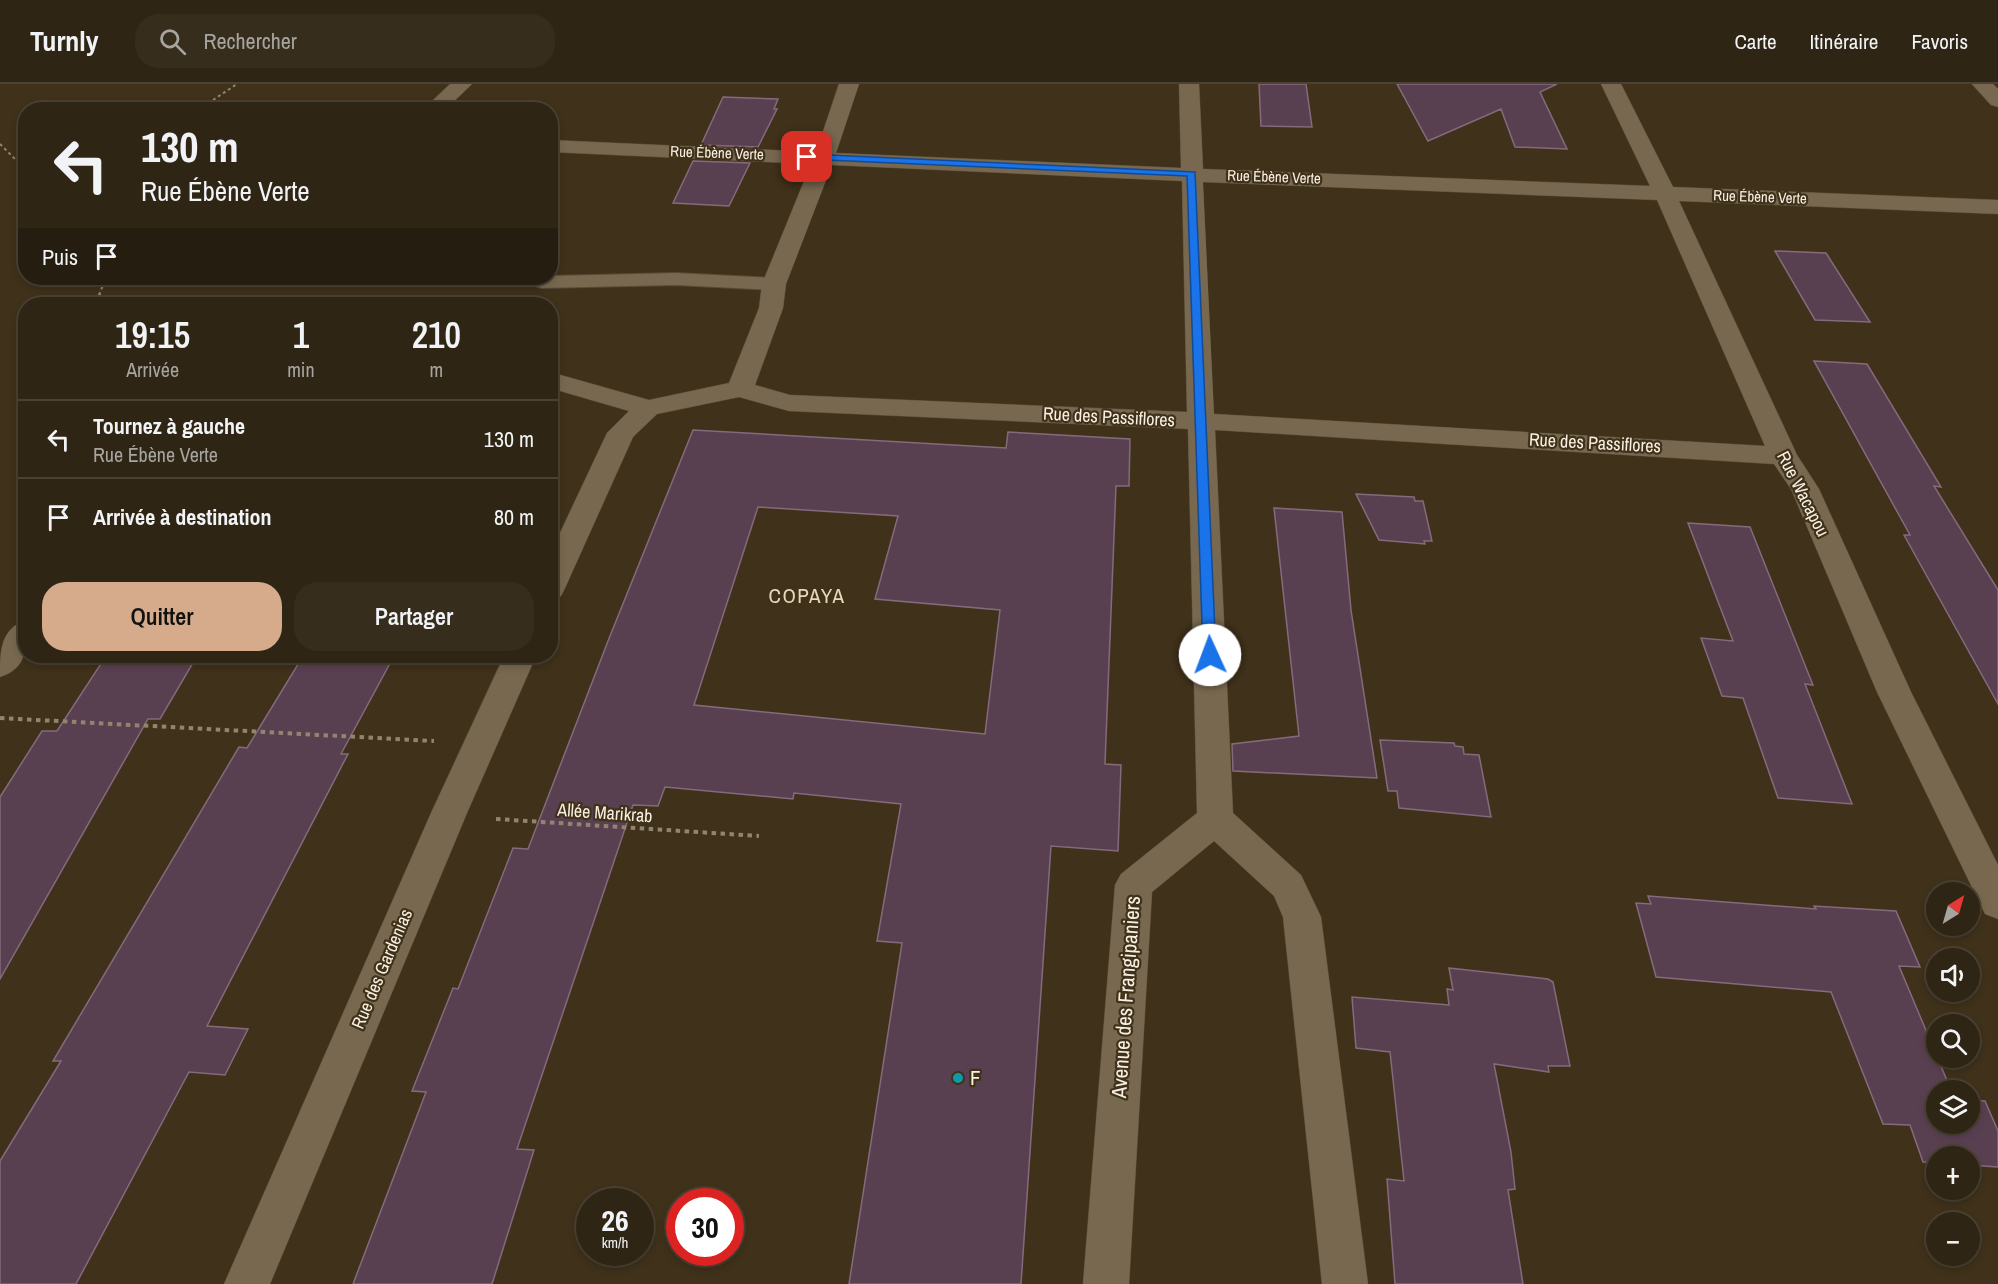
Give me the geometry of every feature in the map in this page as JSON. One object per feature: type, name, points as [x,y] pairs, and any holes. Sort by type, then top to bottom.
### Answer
[{"type":"street","points":[[442,102],[462,84]]},
{"type":"street","points":[[740,389],[771,308],[774,284],[824,158],[849,84]]},
{"type":"street","points":[[1189,84],[1215,819],[1288,886],[1302,917],[1345,1284]]},
{"type":"street","name":"Rue Wacapou","points":[[1611,84],[1665,194],[1783,456],[1805,489],[1894,692],[1998,903]]},
{"type":"street","points":[[1983,84],[1998,101]]},
{"type":"street","name":"Rue Ébène Verte","points":[[558,146],[1998,207]]},
{"type":"street","name":"Rue des Passiflores","points":[[558,382],[648,408],[740,389],[789,402],[1202,421],[1783,456]]},
{"type":"street","points":[[558,571],[621,433],[648,408]]},
{"type":"street","points":[[0,665],[18,641]]},
{"type":"street","name":"Rue des Gardenias","points":[[247,1284],[449,813],[517,663]]},
{"type":"street","name":"Avenue des Frangipaniers","points":[[1106,1284],[1134,885],[1215,819]]},
{"type":"lane","points":[[558,282],[676,279],[774,284]]},
{"type":"path","points":[[210,102],[237,84]]},
{"type":"path","points":[[0,144],[18,162]]},
{"type":"path","points":[[0,718],[480,743]]},
{"type":"path","name":"Allée Marikrab","points":[[449,813],[496,819],[759,836]]},
{"type":"building","points":[[1259,84],[1306,84],[1312,127],[1261,126]]},
{"type":"building","points":[[1397,84],[1557,84],[1540,92],[1567,149],[1515,147],[1501,109],[1428,141]]},
{"type":"building","points":[[723,97],[778,99],[774,109],[777,109],[758,147],[701,145]]},
{"type":"building","points":[[693,161],[750,163],[729,206],[673,203]]},
{"type":"building","points":[[1775,251],[1826,253],[1870,322],[1815,320]]},
{"type":"building","points":[[1814,361],[1867,364],[1941,487],[1934,486],[1998,590],[1998,704],[1904,535],[1910,535]]},
{"type":"building","points":[[693,430],[1006,448],[1008,432],[1130,439],[1129,486],[1116,486],[1105,764],[1121,765],[1118,851],[1051,846],[1021,1284],[849,1284],[902,943],[877,941],[901,804],[794,793],[793,799],[665,787],[658,806],[633,805],[517,1149],[534,1150],[492,1284],[353,1284],[426,1092],[412,1091],[453,988],[458,989],[513,848],[528,849]],"holes":[[[758,507],[898,516],[875,599],[1000,610],[985,734],[694,705]]]},
{"type":"building","points":[[1356,494],[1414,497],[1415,501],[1423,501],[1432,541],[1424,541],[1425,544],[1379,540]]},
{"type":"building","points":[[1274,508],[1342,512],[1351,610],[1377,778],[1233,771],[1232,744],[1299,736]]},
{"type":"building","points":[[1688,523],[1750,527],[1813,685],[1805,684],[1852,804],[1778,798],[1743,698],[1722,696],[1701,638],[1733,641]]},
{"type":"building","points":[[101,663],[193,663],[160,719],[148,719],[0,979],[0,797],[42,731],[57,731]]},
{"type":"building","points":[[299,663],[390,663],[341,754],[348,754],[207,1026],[248,1029],[225,1075],[189,1072],[76,1284],[0,1284],[0,1161],[61,1061],[53,1061],[239,747],[247,748]]},
{"type":"building","points":[[1380,740],[1454,743],[1455,746],[1463,747],[1464,754],[1479,755],[1491,817],[1399,808],[1397,791],[1388,791]]},
{"type":"building","points":[[1648,896],[1816,909],[1814,906],[1896,911],[1920,967],[1899,966],[1926,1030],[1926,1068],[1942,1068],[1947,1080],[1926,1080],[1926,1134],[1980,1134],[1980,1101],[1985,1101],[1998,1131],[1998,1167],[1980,1166],[1980,1146],[1926,1146],[1926,1162],[1923,1162],[1910,1125],[1883,1124],[1831,992],[1656,977],[1636,903],[1651,904]]},
{"type":"building","points":[[1449,968],[1548,979],[1553,982],[1570,1066],[1548,1066],[1549,1072],[1494,1064],[1511,1152],[1515,1189],[1508,1190],[1523,1284],[1395,1284],[1387,1179],[1404,1181],[1390,1052],[1356,1048],[1352,997],[1449,1005],[1447,989],[1453,990]]},
{"type":"place","name":"F","points":[[958,1078]]},
{"type":"district","name":"COPAYA","points":[[807,596]]},
{"type":"route","points":[[807,157],[1192,174],[1210,655]]}]
